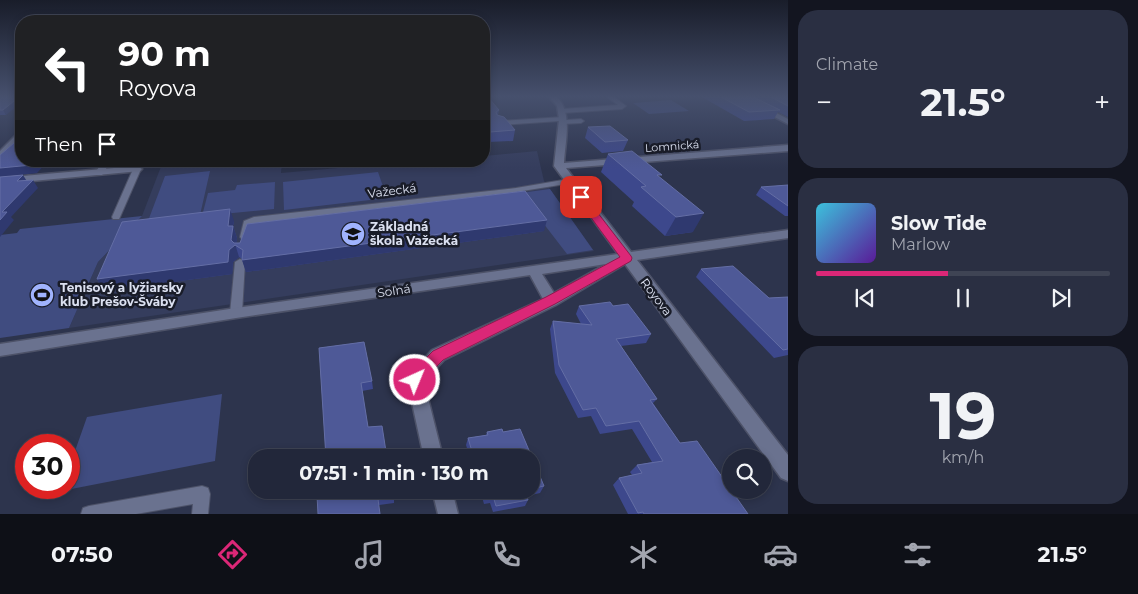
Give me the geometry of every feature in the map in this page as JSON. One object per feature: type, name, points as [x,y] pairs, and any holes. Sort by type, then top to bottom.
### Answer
[{"type":"street","points":[[559,166],[562,121]]},
{"type":"street","points":[[0,156],[15,142]]},
{"type":"street","name":"Lomnická","points":[[559,166],[788,148]]},
{"type":"street","name":"Royova","points":[[559,166],[788,471]]},
{"type":"street","points":[[0,181],[137,169]]},
{"type":"street","name":"Soľná","points":[[0,350],[236,313],[788,234]]},
{"type":"street","points":[[432,449],[415,380],[438,356],[551,301],[627,258]]},
{"type":"street","points":[[534,271],[551,301]]},
{"type":"street","points":[[444,499],[448,514]]},
{"type":"lane","points":[[499,123],[520,121]]},
{"type":"lane","points":[[99,173],[103,167]]},
{"type":"lane","points":[[116,217],[137,169]]},
{"type":"lane","name":"Važecká","points":[[243,243],[247,222],[254,220],[516,190],[569,181]]},
{"type":"lane","points":[[236,313],[240,262]]},
{"type":"lane","points":[[89,514],[202,494],[200,514]]},
{"type":"shaded area","name":"Základná škola Važecká","points":[[537,151],[544,181],[594,251],[69,328],[98,262],[142,216],[161,167],[282,167],[281,173],[350,167],[490,167],[490,155]]},
{"type":"shaded area","points":[[210,171],[200,215],[148,221],[165,176]]},
{"type":"shaded area","points":[[378,172],[387,198],[284,210],[283,182]]},
{"type":"shaded area","points":[[275,182],[274,209],[202,216],[208,193],[235,190],[237,185]]},
{"type":"shaded area","points":[[550,189],[593,250],[567,254],[520,193]]},
{"type":"shaded area","name":"Tenisový a lyžiarsky klub Prešov-Šváby","points":[[142,216],[98,262],[69,328],[0,338],[0,235],[17,233],[20,229]]},
{"type":"shaded area","points":[[222,394],[215,461],[80,487],[80,437],[87,417]]},
{"type":"building","points":[[490,121],[507,121],[515,130],[490,132]]},
{"type":"building","points":[[610,126],[628,140],[605,142],[588,127]]},
{"type":"building","points":[[14,143],[15,167],[0,168],[0,155]]},
{"type":"building","points":[[632,151],[662,175],[657,175],[704,213],[676,217],[641,187],[646,186],[608,154]]},
{"type":"building","points":[[23,175],[17,181],[33,180],[2,212],[7,212],[0,220],[0,177]]},
{"type":"building","points":[[788,185],[788,206],[761,187]]},
{"type":"building","points":[[525,191],[547,220],[242,260],[243,250],[235,245],[229,250],[228,262],[97,279],[122,222],[230,209],[228,226],[233,226],[231,240],[234,243],[240,243],[247,224]]},
{"type":"building","points":[[733,266],[769,298],[788,297],[788,349],[783,350],[701,269]]},
{"type":"building","points":[[610,302],[613,306],[628,304],[651,334],[616,339],[657,399],[650,400],[680,443],[697,441],[722,477],[722,499],[738,499],[748,514],[638,513],[619,478],[642,473],[637,465],[663,461],[639,421],[606,426],[596,408],[583,410],[559,365],[553,321],[592,325],[579,306]]},
{"type":"building","points":[[364,342],[372,381],[361,383],[368,427],[382,426],[386,449],[325,449],[319,348]]},
{"type":"building","points":[[502,429],[503,432],[520,429],[528,449],[471,449],[468,438],[488,435],[487,432]]},
{"type":"building","points":[[540,476],[544,486],[540,487]]},
{"type":"building","points":[[317,499],[378,499],[380,514],[318,514]]},
{"type":"building","points":[[494,499],[528,500],[496,506]]},
{"type":"place","name":"Základná škola Važecká","points":[[353,234]]},
{"type":"place","name":"Tenisový a lyžiarsky klub Prešov-Šváby","points":[[42,295]]},
{"type":"route","points":[[415,380],[438,356],[551,301],[627,258],[581,197]]}]
